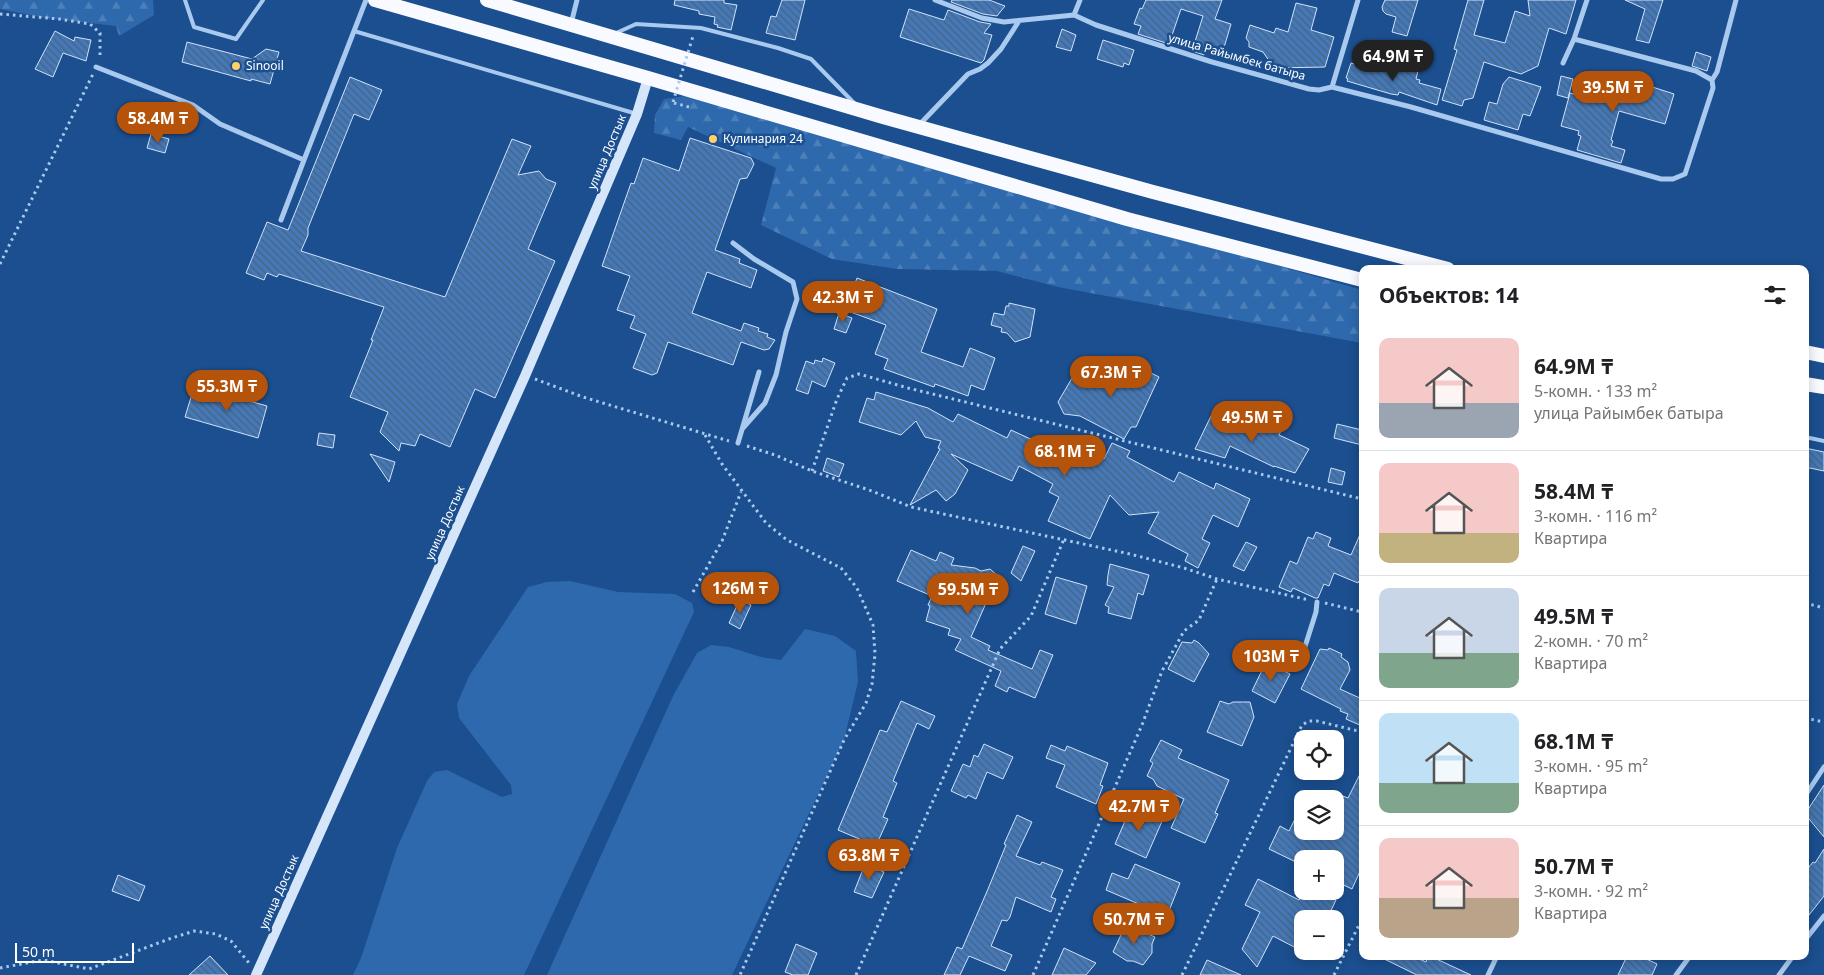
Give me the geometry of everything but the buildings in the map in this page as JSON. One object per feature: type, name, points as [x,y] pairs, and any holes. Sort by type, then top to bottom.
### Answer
[{"type":"highway","points":[[376,0],[1127,219],[1359,279]]},
{"type":"highway","points":[[487,0],[861,110],[1153,192],[1433,265]]},
{"type":"highway","points":[[1809,353],[1824,356]]},
{"type":"highway","points":[[1809,385],[1824,387]]},
{"type":"main road","name":"улица Достык","points":[[257,973],[525,376],[637,114],[648,78]]},
{"type":"street","points":[[281,220],[366,0]]},
{"type":"street","points":[[571,24],[577,0]]},
{"type":"street","points":[[935,0],[982,18],[1004,22],[1074,15],[1080,0]]},
{"type":"street","points":[[1332,87],[1358,0]]},
{"type":"street","points":[[1563,63],[1574,39],[1587,0]]},
{"type":"street","points":[[1574,39],[1696,71],[1712,80],[1717,72],[1736,0]]},
{"type":"street","name":"улица Райымбек батыра","points":[[1074,15],[1096,25],[1204,59],[1301,86],[1319,90],[1332,87],[1411,107],[1661,179],[1673,179],[1685,174],[1713,88],[1712,80]]},
{"type":"street","points":[[918,126],[968,74],[988,63],[1001,49],[1018,21]]},
{"type":"street","points":[[96,67],[193,105],[220,124],[304,160]]},
{"type":"street","points":[[733,243],[754,259],[793,282],[798,300],[786,332],[776,375],[765,403],[742,428]]},
{"type":"street","points":[[738,443],[760,372]]},
{"type":"street","points":[[1302,656],[1316,612],[1317,602]]},
{"type":"street","points":[[1809,790],[1824,767]]},
{"type":"street","points":[[1809,935],[1824,916]]},
{"type":"street","points":[[1488,975],[1495,960]]},
{"type":"street","points":[[1676,975],[1687,960]]},
{"type":"street","points":[[1779,975],[1790,960]]},
{"type":"lane","points":[[185,0],[194,27],[236,39],[263,0]]},
{"type":"lane","points":[[610,36],[636,24],[701,28],[778,48],[811,59],[861,110]]},
{"type":"lane","points":[[354,31],[637,114]]},
{"type":"lane","points":[[1809,438],[1824,441]]},
{"type":"path","points":[[0,14],[59,19],[90,24],[100,33],[101,58],[0,264]]},
{"type":"path","points":[[689,108],[673,102],[692,36]]},
{"type":"path","points":[[812,471],[840,392],[847,378],[859,374],[908,388],[1359,498]]},
{"type":"path","points":[[525,376],[583,397],[775,455],[812,471],[872,491],[911,507],[1064,538],[1139,556],[1217,579],[1359,611]]},
{"type":"path","points":[[705,435],[722,464],[766,523],[787,540],[842,568],[857,588],[874,625],[875,654],[872,684],[866,703],[848,730],[740,975]]},
{"type":"path","points":[[692,592],[722,541],[742,492]]},
{"type":"path","points":[[856,975],[1000,649],[1031,616],[1064,538]]},
{"type":"path","points":[[1033,975],[1142,725],[1162,671],[1184,631],[1200,620],[1217,579]]},
{"type":"path","points":[[1809,604],[1824,608]]},
{"type":"path","points":[[1809,719],[1824,722]]},
{"type":"path","points":[[1182,975],[1302,725],[1309,721],[1318,721],[1359,731]]},
{"type":"path","points":[[1334,975],[1359,925]]},
{"type":"path","points":[[0,968],[43,960],[89,970],[194,931],[216,934],[231,942],[257,973]]},
{"type":"green space","points":[[0,0],[153,0],[154,15],[119,36],[116,26],[45,18],[0,9]]},
{"type":"green space","points":[[693,95],[1359,289],[1359,342],[1058,287],[997,271],[897,269],[832,259],[761,225],[776,168],[688,127],[681,140],[654,133],[655,115],[664,99]]},
{"type":"green space","points":[[570,581],[618,592],[675,594],[692,603],[694,612],[524,975],[353,975],[361,958],[397,848],[427,781],[434,772],[447,770],[502,797],[512,794],[511,785],[459,718],[457,704],[469,676],[528,587],[547,582]]},
{"type":"green space","points":[[805,629],[835,636],[856,651],[858,682],[844,740],[732,975],[547,975],[673,696],[697,653],[711,645],[729,647],[761,657],[781,660]]},
{"type":"place","name":"Sinooil","points":[[236,66]]},
{"type":"place","name":"Кулинария 24","points":[[713,139]]}]
